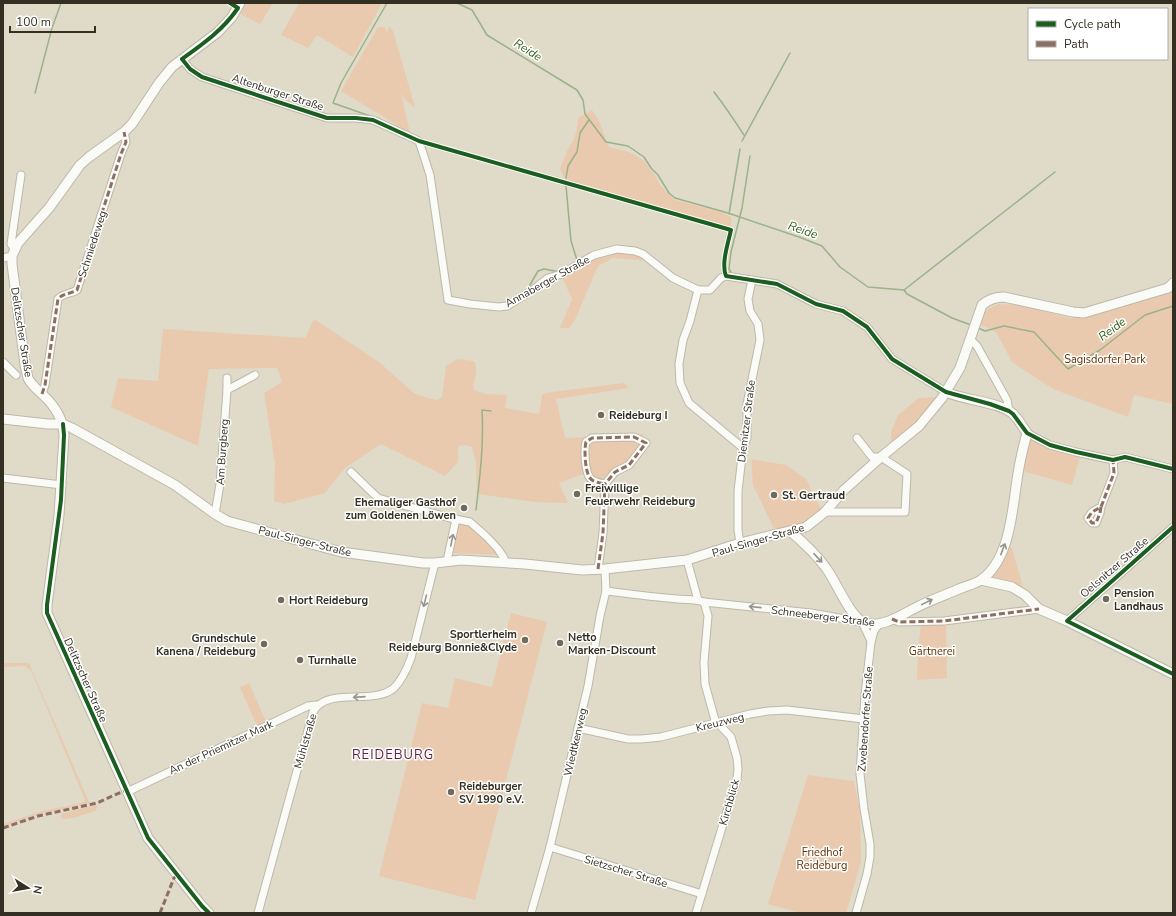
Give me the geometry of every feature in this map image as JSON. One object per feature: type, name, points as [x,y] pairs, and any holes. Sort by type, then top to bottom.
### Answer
[{"type":"street","points":[[10,255],[24,235],[50,208],[80,166],[89,157],[124,132],[132,124],[159,83],[172,67],[218,32],[232,17],[240,3]]},
{"type":"street","name":"Altenburger Straße","points":[[182,59],[190,69],[202,77],[327,118],[356,118],[373,120],[419,141]]},
{"type":"street","name":"Schmiedeweg","points":[[42,394],[45,385],[58,299],[61,296],[77,290],[126,142],[124,132]]},
{"type":"street","name":"Annaberger Straße","points":[[419,141],[430,175],[448,300],[489,306],[507,306],[548,278],[562,274],[581,261],[594,255],[617,249],[635,251],[643,254],[673,278],[698,290],[710,290]]},
{"type":"street","points":[[10,255],[21,175]]},
{"type":"street","name":"Delitzscher Straße","points":[[10,255],[27,372],[31,384],[54,406],[63,424],[62,484],[46,605],[47,613],[152,845],[209,913]]},
{"type":"street","points":[[696,299],[710,290],[721,278],[726,276],[777,284],[816,304],[843,311],[867,327],[892,360],[946,392],[1009,410],[1027,433],[1050,445],[1113,460],[1125,456],[1173,469]]},
{"type":"street","name":"Diemitzer Straße","points":[[740,543],[738,530],[738,491],[743,448],[746,438],[746,404],[760,340],[758,324],[750,311],[748,299],[752,280]]},
{"type":"street","name":"Paul-Singer-Straße","points":[[63,424],[97,441],[175,485],[215,514],[228,521],[341,552],[423,563],[461,560],[503,562],[582,570],[687,560],[740,543],[806,527],[825,512],[844,490],[919,426],[946,392],[960,368],[982,304],[988,300],[995,297],[1004,297],[1084,313],[1168,288],[1173,283]]},
{"type":"street","points":[[698,290],[683,340],[679,364],[680,383],[689,403],[743,448]]},
{"type":"street","points":[[972,332],[977,346],[1007,400],[1009,410]]},
{"type":"street","points":[[3,362],[16,375]]},
{"type":"street","points":[[227,390],[255,374]]},
{"type":"street","name":"Am Burgberg","points":[[215,514],[220,484],[227,378]]},
{"type":"street","points":[[3,419],[48,424],[63,424]]},
{"type":"street","points":[[892,619],[936,598],[981,580],[991,570],[1001,555],[1010,528],[1017,479],[1027,433]]},
{"type":"street","points":[[602,569],[605,484],[615,472],[630,465],[646,443],[634,437],[592,438],[586,442],[584,450],[587,474],[592,480],[605,484]]},
{"type":"street","points":[[825,512],[905,512],[908,474],[881,457],[872,457],[857,438]]},
{"type":"street","points":[[1100,507],[1114,473],[1113,460]]},
{"type":"street","points":[[351,472],[378,498],[470,522],[477,527],[498,549],[504,558],[503,562]]},
{"type":"street","points":[[3,478],[62,484]]},
{"type":"street","points":[[447,560],[456,518]]},
{"type":"street","name":"Oelsnitzer Straße","points":[[1067,620],[1173,527]]},
{"type":"street","name":"Zwebendorfer Straße","points":[[790,531],[827,569],[845,601],[862,622],[871,642]]},
{"type":"street","points":[[687,560],[701,601]]},
{"type":"street","name":"Mühlstraße","points":[[258,913],[311,719],[316,706],[324,701],[382,694],[394,688],[399,682],[411,658],[435,563]]},
{"type":"street","name":"Wiedtkenweg","points":[[531,913],[550,847],[588,686],[600,616],[606,591],[602,569]]},
{"type":"street","name":"Schneeberger Straße","points":[[981,580],[1012,587],[1025,596],[1039,609],[1067,620],[1173,674]]},
{"type":"street","name":"Schneeberger Straße","points":[[606,591],[811,613],[874,624],[892,619],[899,622],[944,621],[1039,609]]},
{"type":"street","name":"Kirchblick","points":[[696,913],[737,779],[738,769],[737,758],[731,737],[716,722],[708,694],[704,673],[708,616],[701,601]]},
{"type":"street","name":"Zwebendorfer Straße","points":[[856,913],[867,874],[870,857],[870,844],[860,774],[871,642],[874,631],[880,623]]},
{"type":"street","name":"An der Priemitzer Mark","points":[[127,792],[308,706],[316,706]]},
{"type":"street","name":"Kreuzweg","points":[[578,728],[628,739],[641,739],[661,737],[750,714],[781,710],[864,719]]},
{"type":"street","name":"Sietzscher Straße","points":[[550,847],[702,894]]},
{"type":"green space","points":[[246,3],[273,3],[260,24],[241,14]]},
{"type":"green space","points":[[299,3],[382,3],[353,57],[317,35],[308,48],[281,35]]},
{"type":"green space","points":[[389,26],[393,31],[415,107],[405,100],[401,93],[410,133],[341,91],[378,27],[384,27],[387,32]]},
{"type":"green space","points":[[592,110],[599,121],[609,147],[629,152],[643,160],[661,186],[675,200],[721,212],[731,217],[731,230],[565,179],[560,169],[567,151],[574,139],[577,130],[578,118]]},
{"type":"green space","points":[[618,252],[634,254],[649,261],[613,258],[598,266],[575,320],[569,328],[560,328],[572,299],[562,277],[595,256]]},
{"type":"green space","name":"Sagisdorfer Park","points":[[1173,291],[1173,404],[1134,395],[1128,417],[1053,389],[1012,362],[996,332],[979,324],[987,309],[999,304],[1019,305],[1071,318],[1086,317]]},
{"type":"green space","points":[[314,319],[379,362],[415,394],[436,400],[442,398],[446,366],[458,359],[474,361],[476,366],[476,374],[473,387],[474,390],[485,394],[507,395],[505,408],[539,414],[542,395],[545,393],[624,383],[629,388],[556,399],[565,438],[643,434],[646,443],[629,465],[604,479],[603,500],[583,474],[559,483],[568,503],[535,502],[477,494],[476,462],[472,447],[466,445],[458,446],[458,462],[445,476],[381,444],[345,468],[325,493],[284,504],[274,501],[275,463],[264,393],[282,382],[277,368],[209,369],[198,446],[111,407],[118,378],[158,381],[163,329],[305,338]]},
{"type":"green space","points":[[938,397],[938,403],[891,447],[891,432],[898,415],[919,398]]},
{"type":"green space","points":[[1030,439],[1080,457],[1072,485],[1023,471]]},
{"type":"green space","points":[[751,459],[786,465],[806,479],[815,499],[822,509],[805,522],[775,531],[753,485]]},
{"type":"green space","points":[[458,525],[471,525],[500,555],[454,553],[453,551]]},
{"type":"green space","points":[[1007,546],[1012,548],[1023,588],[993,580],[992,573]]},
{"type":"green space","name":"Reideburger SV 1990 e.V.","points":[[511,613],[547,622],[475,900],[379,876],[422,703],[448,708],[455,678],[492,687]]},
{"type":"green space","name":"Gärtnerei","points":[[946,622],[947,678],[917,680],[921,624]]},
{"type":"green space","points":[[3,663],[29,663],[89,802],[91,803],[39,814],[3,827],[3,824],[42,811],[82,803],[85,800],[32,672],[25,666],[3,667]]},
{"type":"green space","points":[[249,683],[266,722],[257,726],[240,687]]},
{"type":"green space","name":"Friedhof Reideburg","points":[[808,775],[854,781],[860,811],[861,862],[846,913],[800,913],[768,904]]},
{"type":"green space","points":[[95,805],[98,807],[95,811],[73,818],[64,819],[60,817],[61,814]]},
{"type":"waterway","points":[[35,93],[52,28],[61,3]]},
{"type":"waterway","points":[[373,117],[333,103],[341,83],[387,3]]},
{"type":"waterway","name":"Reide","points":[[457,3],[472,10],[487,35],[577,90],[583,100],[585,114],[606,142],[628,146],[644,157],[651,168],[658,175],[669,193],[675,198],[728,213],[822,246],[840,267],[868,287],[904,290],[907,294],[952,318],[971,325]]},
{"type":"waterway","points":[[742,141],[790,53]]},
{"type":"waterway","points":[[714,92],[744,135]]},
{"type":"waterway","points":[[377,118],[410,133]]},
{"type":"waterway","points":[[566,178],[568,166],[577,152],[580,133],[589,120]]},
{"type":"waterway","points":[[729,214],[740,149]]},
{"type":"waterway","name":"Reide","points":[[732,274],[729,269],[731,252],[742,208],[750,156]]},
{"type":"waterway","points":[[904,290],[1055,172]]},
{"type":"waterway","points":[[566,186],[571,241],[577,260]]},
{"type":"waterway","points":[[527,290],[538,271],[544,269],[560,272]]},
{"type":"waterway","name":"Reide","points":[[978,328],[985,331],[1004,326],[1034,332],[1068,369],[1100,350],[1145,315],[1173,306]]},
{"type":"waterway","points":[[476,510],[482,447],[482,410],[491,411]]},
{"type":"marked path","points":[[42,394],[45,385],[58,299],[77,290],[126,142],[124,132]]},
{"type":"marked path","points":[[598,569],[603,533],[605,484],[615,472],[629,465],[646,443],[634,437],[592,438],[586,442],[585,460],[588,475],[593,480],[605,484]]},
{"type":"marked path","points":[[1101,507],[1096,523],[1092,523],[1088,518],[1092,512],[1101,507],[1114,473],[1113,460]]},
{"type":"marked path","points":[[892,619],[899,622],[944,621],[1039,609]]},
{"type":"marked path","points":[[3,828],[38,816],[97,803],[126,790]]},
{"type":"marked path","points":[[160,913],[174,878],[177,875]]},
{"type":"cycle path","points":[[230,3],[238,8],[232,16],[212,36],[182,59],[190,69],[202,77],[327,118],[356,118],[373,120],[419,141],[731,230],[724,266],[726,276],[777,284],[816,304],[843,311],[867,327],[892,359],[946,392],[990,404],[1009,411],[1027,433],[1050,445],[1113,460],[1125,457],[1173,469]]},
{"type":"cycle path","points":[[63,424],[64,435],[61,500],[47,613],[148,838],[209,913]]},
{"type":"cycle path","points":[[1173,527],[1067,621],[1173,674]]},
{"type":"place","name":"Reideburg I","points":[[601,415]]},
{"type":"place","name":"Freiwillige Feuerwehr Reideburg","points":[[577,494]]},
{"type":"place","name":"St. Gertraud","points":[[774,495]]},
{"type":"place","name":"Ehemaliger Gasthof zum Goldenen Löwen","points":[[464,508]]},
{"type":"place","name":"Pension Landhaus","points":[[1106,599]]},
{"type":"place","name":"Hort Reideburg","points":[[281,600]]},
{"type":"place","name":"Sportlerheim Reideburg Bonnie&Clyde","points":[[525,640]]},
{"type":"place","name":"Netto Marken-Discount","points":[[560,643]]},
{"type":"place","name":"Grundschule Kanena / Reideburg","points":[[264,644]]},
{"type":"place","name":"Turnhalle","points":[[300,660]]},
{"type":"place","name":"Reideburger SV 1990 e.V.","points":[[451,792]]},
{"type":"district","name":"REIDEBURG","points":[[393,754]]}]
